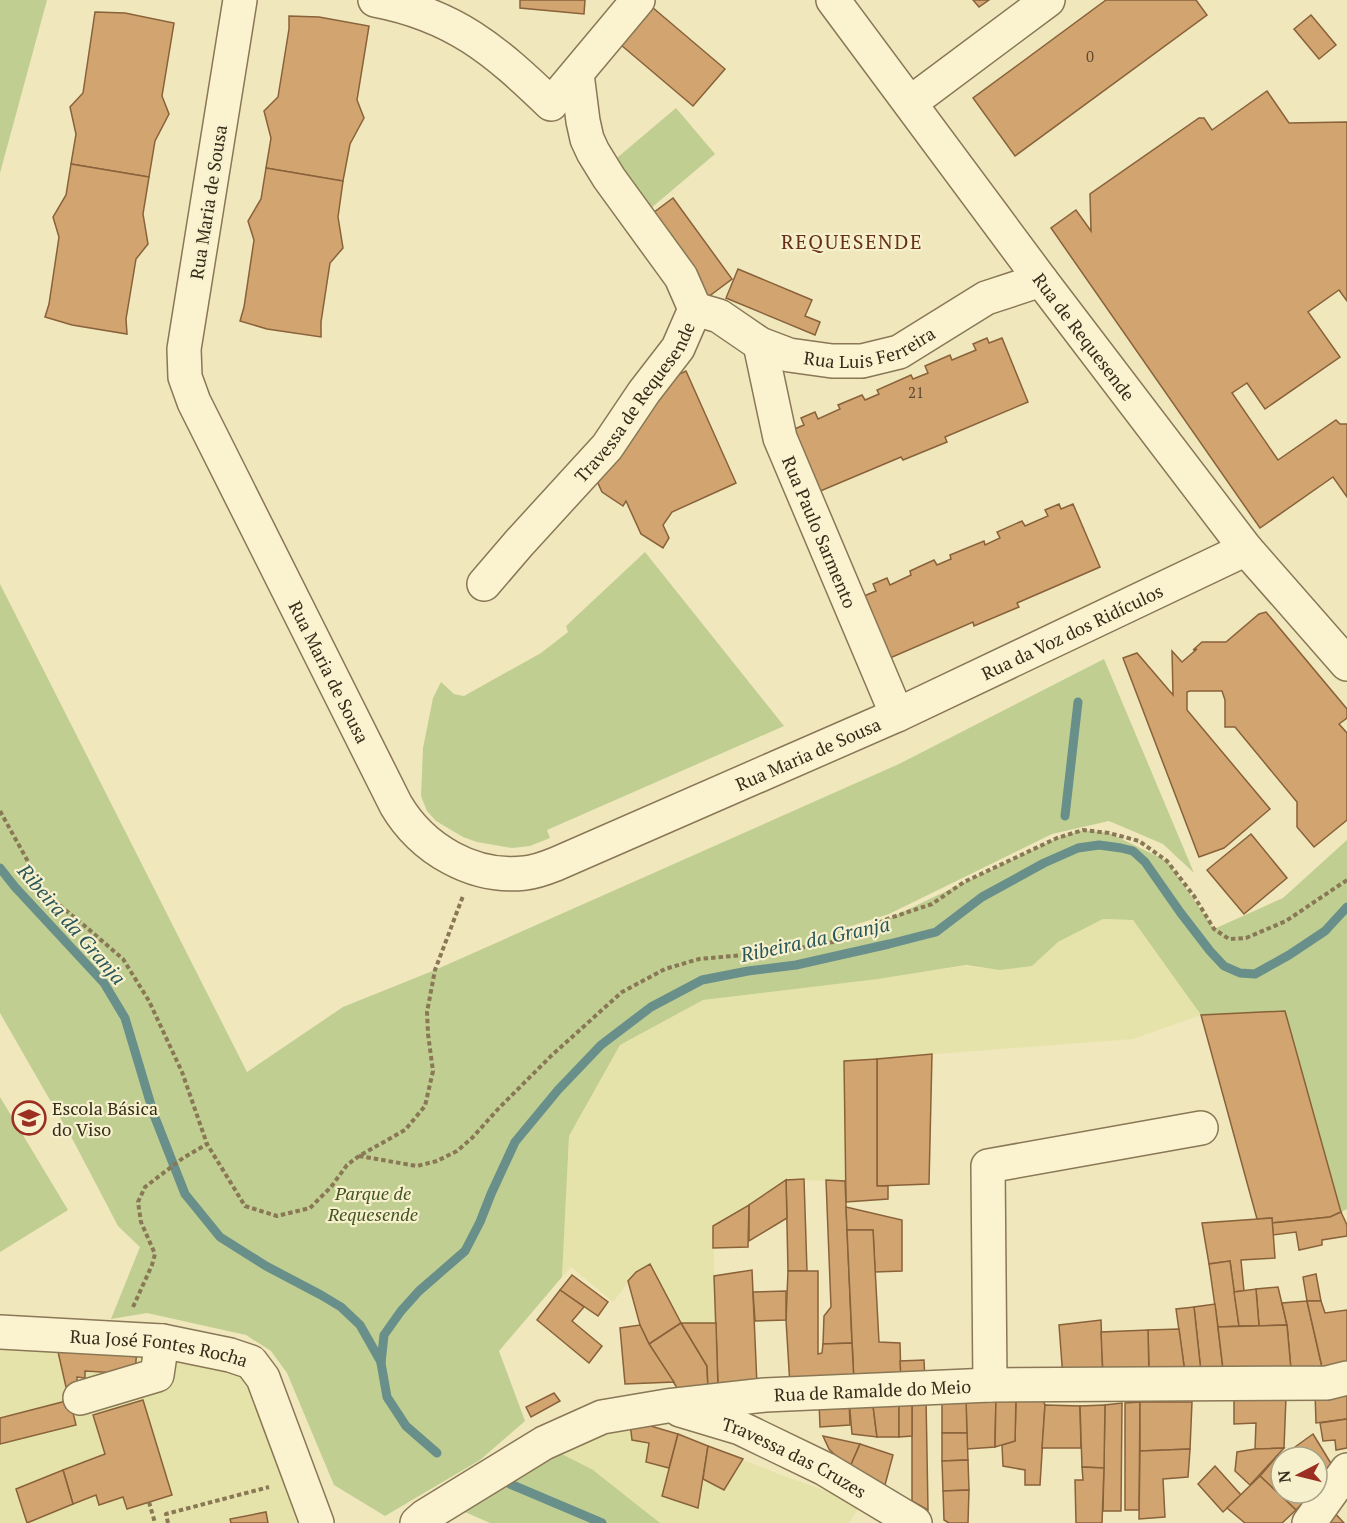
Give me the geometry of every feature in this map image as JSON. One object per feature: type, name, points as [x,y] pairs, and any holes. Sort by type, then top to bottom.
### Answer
[{"type":"street","name":"Rua Maria de Sousa","points":[[240,0],[184,349],[187,386],[396,805],[408,824],[426,842],[449,857],[474,868],[500,873],[526,873],[556,864],[897,715]]},
{"type":"street","points":[[375,0],[424,13],[468,35],[512,67],[551,104],[638,0]]},
{"type":"street","name":"Rua de Requesende","points":[[833,0],[1041,280],[1246,549],[1347,664]]},
{"type":"street","points":[[910,103],[1048,0]]},
{"type":"street","name":"Travessa de Requesende","points":[[484,584],[607,447],[644,392],[678,348],[695,309],[681,277],[609,178],[593,152],[582,121],[577,74]]},
{"type":"street","name":"Rua Luis Ferreira","points":[[695,309],[719,316],[760,344],[789,355],[832,361],[862,361],[899,352],[986,298],[1041,280]]},
{"type":"street","name":"Rua Paulo Sarmento","points":[[760,344],[780,438],[897,715]]},
{"type":"street","name":"Rua da Voz dos Ridículos","points":[[897,715],[1246,549]]},
{"type":"street","points":[[990,1385],[988,1166],[1201,1128]]},
{"type":"street","name":"Rua José Fontes Rocha","points":[[0,1332],[162,1341],[230,1355],[251,1362],[263,1378],[317,1523]]},
{"type":"street","points":[[80,1398],[157,1375],[162,1341]]},
{"type":"street","name":"Rua de Ramalde do Meio","points":[[428,1521],[544,1443],[602,1417],[667,1406],[765,1395],[990,1385],[1327,1383],[1347,1378]]},
{"type":"street","name":"Travessa das Cruzes","points":[[667,1406],[740,1428],[825,1469],[915,1523]]},
{"type":"street","points":[[1309,1523],[1347,1470]]},
{"type":"path","points":[[0,811],[46,894],[123,959],[144,993],[182,1072],[207,1144],[245,1206],[277,1216],[310,1208],[331,1187],[347,1165],[405,1130],[425,1106],[433,1071],[427,1012],[435,970],[474,868]]},
{"type":"path","points":[[359,1156],[417,1166],[437,1161],[457,1151],[552,1055],[622,992],[665,969],[699,959],[778,952],[833,942],[890,918],[932,904],[964,882],[1057,837],[1083,830],[1109,833],[1139,842],[1167,861],[1194,896],[1214,929],[1229,939],[1246,938],[1286,921],[1347,880]]},
{"type":"path","points":[[119,1338],[155,1254],[139,1212],[138,1202],[145,1186],[183,1158],[207,1144]]},
{"type":"path","points":[[168,1523],[166,1514],[300,1477]]},
{"type":"path","points":[[149,1502],[155,1523]]},
{"type":"shaded area","points":[[1103,919],[1133,920],[1201,1015],[1133,1039],[844,1061],[845,1181],[786,1180],[713,1226],[716,1323],[681,1323],[650,1264],[636,1272],[613,1302],[571,1267],[562,1277],[569,1136],[620,1045],[703,1000],[878,979],[963,966],[995,969],[1032,966],[1058,942]]},
{"type":"shaded area","points":[[0,1340],[137,1347],[238,1372],[245,1376],[303,1523],[0,1523]]},
{"type":"shaded area","points":[[637,1422],[682,1436],[781,1475],[862,1503],[849,1523],[660,1523],[593,1470],[560,1453],[578,1439]]},
{"type":"green space","points":[[0,0],[47,0],[0,173]]},
{"type":"green space","points":[[676,108],[715,154],[644,214],[605,168]]},
{"type":"green space","points":[[645,552],[784,726],[547,830],[550,838],[530,846],[512,848],[477,842],[463,837],[436,821],[427,811],[421,796],[423,748],[433,698],[441,682],[454,694],[464,696],[541,653],[568,632],[566,626]]},
{"type":"green space","name":"Parque de Requesende","points":[[0,584],[247,1072],[343,1007],[435,970],[899,764],[1104,659],[1194,873],[1163,844],[1109,821],[1052,834],[889,914],[842,929],[890,918],[1057,838],[1083,830],[1109,833],[1167,861],[1214,929],[1283,898],[1347,840],[1347,1209],[1341,1212],[1285,1011],[1201,1015],[1133,920],[1103,919],[1058,942],[1032,966],[1000,970],[966,965],[878,979],[703,1000],[620,1045],[569,1136],[562,1277],[499,1351],[525,1421],[480,1460],[385,1516],[334,1485],[287,1373],[271,1351],[246,1335],[147,1313],[111,1319],[140,1247],[118,1226],[74,1142],[0,1013]]},
{"type":"green space","points":[[0,1097],[68,1210],[0,1252]]},
{"type":"green space","points":[[560,1453],[593,1470],[660,1523],[490,1523],[465,1512]]},
{"type":"building","points":[[520,0],[585,0],[584,14],[520,8]]},
{"type":"building","points":[[973,0],[989,0],[979,7]]},
{"type":"building","points":[[1106,0],[1196,0],[1207,15],[1015,156],[973,98]]},
{"type":"building","points":[[652,7],[725,69],[693,106],[621,45]]},
{"type":"building","points":[[95,12],[125,13],[174,23],[162,96],[169,114],[155,141],[149,177],[71,164],[76,134],[70,107],[83,93]]},
{"type":"building","points":[[1311,15],[1336,45],[1319,59],[1294,29]]},
{"type":"building","points":[[289,16],[319,17],[369,26],[357,100],[364,118],[350,144],[343,181],[266,168],[271,138],[264,111],[278,97]]},
{"type":"building","points":[[1267,91],[1289,123],[1347,122],[1347,301],[1339,290],[1308,312],[1340,357],[1265,409],[1247,383],[1232,393],[1278,460],[1336,420],[1340,424],[1347,424],[1347,497],[1333,477],[1260,528],[1051,228],[1076,210],[1091,231],[1090,194],[1199,118],[1204,118],[1212,130]]},
{"type":"building","points":[[71,164],[149,177],[143,214],[148,244],[136,259],[126,319],[127,334],[72,325],[45,317],[59,237],[53,217],[66,195]]},
{"type":"building","points":[[266,168],[343,181],[338,217],[343,248],[330,263],[321,322],[321,337],[267,329],[240,321],[254,240],[248,221],[261,199]]},
{"type":"building","points":[[673,198],[732,279],[704,300],[645,219]]},
{"type":"building","points":[[738,269],[812,300],[805,316],[820,322],[815,335],[726,298]]},
{"type":"building","points":[[987,338],[989,343],[1002,338],[1028,402],[945,437],[947,442],[903,460],[901,457],[818,492],[792,430],[804,425],[801,418],[815,412],[818,419],[840,409],[838,405],[862,395],[865,400],[879,394],[877,390],[911,375],[913,379],[928,373],[925,366],[950,355],[952,360],[976,350],[973,344]]},
{"type":"building","points":[[686,371],[736,483],[672,512],[663,525],[669,538],[663,548],[641,534],[626,501],[623,506],[602,492],[597,481],[662,382]]},
{"type":"building","points":[[1059,504],[1061,509],[1073,504],[1100,567],[1017,603],[1019,607],[974,626],[973,622],[890,658],[864,596],[876,591],[873,584],[887,578],[890,585],[911,575],[910,571],[934,560],[937,565],[951,559],[950,555],[984,541],[985,545],[1000,538],[997,532],[1022,521],[1025,526],[1048,516],[1045,510]]},
{"type":"building","points":[[1266,612],[1347,709],[1347,718],[1339,724],[1347,733],[1347,820],[1314,847],[1297,827],[1297,802],[1235,727],[1225,727],[1225,700],[1222,691],[1190,691],[1187,692],[1187,710],[1270,809],[1224,848],[1199,857],[1123,658],[1137,653],[1173,695],[1172,651],[1182,662],[1202,642],[1226,642],[1259,614]]},
{"type":"building","points":[[1251,834],[1287,878],[1244,914],[1207,870]]},
{"type":"building","points":[[1285,1011],[1341,1212],[1330,1217],[1272,1223],[1272,1218],[1257,1219],[1201,1015]]},
{"type":"building","points":[[932,1054],[929,1184],[877,1186],[877,1059]]},
{"type":"building","points":[[877,1059],[877,1186],[888,1186],[888,1199],[846,1202],[844,1061]]},
{"type":"building","points":[[804,1179],[807,1271],[788,1271],[786,1180]]},
{"type":"building","points":[[786,1180],[787,1218],[749,1241],[749,1205]]},
{"type":"building","points":[[826,1180],[845,1181],[852,1343],[823,1344],[824,1316],[831,1307]]},
{"type":"building","points":[[749,1205],[748,1247],[713,1248],[713,1226]]},
{"type":"building","points":[[846,1207],[902,1220],[902,1271],[875,1272],[873,1230],[847,1230]]},
{"type":"building","points":[[1341,1212],[1347,1225],[1347,1236],[1322,1240],[1322,1245],[1299,1250],[1296,1232],[1273,1235],[1272,1223],[1330,1217]]},
{"type":"building","points":[[1272,1218],[1275,1258],[1241,1260],[1244,1291],[1234,1292],[1230,1261],[1209,1264],[1202,1223]]},
{"type":"building","points":[[847,1230],[873,1230],[879,1342],[900,1343],[901,1380],[854,1383]]},
{"type":"building","points":[[1230,1261],[1239,1326],[1218,1327],[1209,1264]]},
{"type":"building","points":[[650,1264],[681,1323],[649,1344],[640,1325],[628,1281],[636,1272]]},
{"type":"building","points":[[752,1270],[757,1385],[718,1388],[714,1276]]},
{"type":"building","points":[[788,1271],[818,1271],[818,1354],[822,1353],[823,1344],[852,1343],[854,1383],[790,1386],[786,1320]]},
{"type":"building","points":[[1316,1274],[1321,1301],[1307,1301],[1303,1277]]},
{"type":"building","points":[[572,1275],[608,1302],[598,1316],[560,1290]]},
{"type":"building","points":[[1278,1287],[1287,1325],[1259,1326],[1256,1289]]},
{"type":"building","points":[[1256,1289],[1259,1326],[1239,1326],[1234,1292]]},
{"type":"building","points":[[560,1290],[584,1307],[572,1321],[602,1346],[589,1363],[537,1320]]},
{"type":"building","points":[[786,1291],[786,1320],[755,1321],[753,1292]]},
{"type":"building","points":[[1307,1301],[1322,1367],[1291,1370],[1287,1325],[1282,1303]]},
{"type":"building","points":[[1307,1301],[1321,1301],[1325,1313],[1347,1310],[1347,1365],[1322,1367]]},
{"type":"building","points":[[1215,1304],[1223,1369],[1201,1372],[1194,1307]]},
{"type":"building","points":[[1194,1307],[1201,1372],[1185,1373],[1176,1309]]},
{"type":"building","points":[[1101,1320],[1103,1376],[1063,1378],[1059,1325]]},
{"type":"building","points":[[681,1323],[707,1366],[708,1388],[679,1391],[649,1344]]},
{"type":"building","points":[[681,1323],[716,1323],[718,1388],[708,1388],[707,1366]]},
{"type":"building","points":[[640,1325],[649,1344],[674,1382],[625,1384],[620,1328]]},
{"type":"building","points":[[1287,1325],[1291,1370],[1223,1369],[1218,1327]]},
{"type":"building","points":[[1179,1329],[1185,1373],[1149,1374],[1148,1330]]},
{"type":"building","points":[[1148,1330],[1149,1374],[1103,1376],[1101,1332]]},
{"type":"building","points":[[56,1343],[137,1347],[135,1374],[85,1371],[85,1378],[77,1377],[77,1387],[66,1387]]},
{"type":"building","points":[[924,1360],[925,1380],[901,1380],[900,1361]]},
{"type":"building","points":[[1315,1392],[1347,1392],[1347,1419],[1316,1423]]},
{"type":"building","points":[[554,1393],[560,1401],[531,1417],[526,1407]]},
{"type":"building","points":[[1040,1393],[1045,1405],[1040,1485],[1025,1485],[1025,1470],[1003,1466],[1002,1445],[1015,1441],[1016,1397]]},
{"type":"building","points":[[996,1396],[995,1447],[967,1449],[966,1397]]},
{"type":"building","points":[[996,1396],[1016,1397],[1015,1441],[995,1447]]},
{"type":"building","points":[[926,1397],[928,1510],[912,1501],[912,1398]]},
{"type":"building","points":[[942,1397],[966,1397],[967,1433],[942,1433]]},
{"type":"building","points":[[1286,1397],[1284,1445],[1269,1445],[1269,1449],[1255,1449],[1256,1423],[1234,1424],[1234,1400]]},
{"type":"building","points":[[872,1398],[877,1437],[852,1434],[849,1400]]},
{"type":"building","points":[[872,1398],[899,1398],[899,1437],[877,1437]]},
{"type":"building","points":[[899,1398],[912,1398],[912,1436],[899,1437]]},
{"type":"building","points":[[70,1400],[76,1425],[0,1444],[0,1418]]},
{"type":"building","points":[[143,1400],[172,1495],[127,1509],[123,1497],[99,1505],[96,1495],[73,1504],[63,1470],[105,1454],[93,1415]]},
{"type":"building","points":[[849,1400],[850,1425],[820,1427],[819,1401]]},
{"type":"building","points":[[1140,1402],[1139,1510],[1125,1510],[1125,1403]]},
{"type":"building","points":[[1140,1402],[1192,1402],[1190,1449],[1140,1451]]},
{"type":"building","points":[[1122,1403],[1121,1511],[1103,1511],[1105,1405]]},
{"type":"building","points":[[1045,1405],[1080,1406],[1081,1448],[1042,1448]]},
{"type":"building","points":[[1105,1405],[1104,1468],[1082,1467],[1080,1406]]},
{"type":"building","points":[[1347,1419],[1347,1448],[1336,1450],[1335,1440],[1323,1441],[1320,1423]]},
{"type":"building","points":[[637,1422],[678,1434],[669,1468],[646,1462],[649,1443],[632,1440],[630,1423]]},
{"type":"building","points":[[942,1433],[967,1433],[968,1460],[942,1461]]},
{"type":"building","points":[[678,1434],[708,1446],[698,1508],[662,1496]]},
{"type":"building","points":[[1313,1434],[1320,1445],[1298,1445]]},
{"type":"building","points":[[823,1436],[860,1444],[850,1467],[829,1449]]},
{"type":"building","points":[[860,1444],[893,1455],[885,1485],[850,1467]]},
{"type":"building","points":[[708,1446],[743,1459],[724,1490],[703,1479]]},
{"type":"building","points":[[1190,1449],[1188,1477],[1163,1479],[1165,1517],[1139,1519],[1140,1451]]},
{"type":"building","points":[[1269,1449],[1269,1464],[1250,1485],[1235,1471],[1237,1452]]},
{"type":"building","points":[[968,1460],[969,1490],[943,1491],[942,1461]]},
{"type":"building","points":[[1329,1460],[1335,1470],[1329,1476]]},
{"type":"building","points":[[1215,1466],[1241,1495],[1223,1512],[1198,1484]]},
{"type":"building","points":[[1269,1466],[1269,1484],[1260,1476]]},
{"type":"building","points":[[1082,1467],[1104,1468],[1102,1523],[1076,1523],[1075,1480],[1083,1480]]},
{"type":"building","points":[[63,1470],[73,1504],[27,1523],[16,1489]]},
{"type":"building","points":[[1260,1476],[1269,1484],[1269,1505],[1291,1505],[1296,1510],[1282,1523],[1245,1523],[1227,1508]]},
{"type":"building","points":[[969,1490],[968,1523],[949,1523],[944,1520],[943,1491]]},
{"type":"building","points":[[1291,1505],[1301,1505],[1296,1510]]},
{"type":"building","points":[[1330,1508],[1344,1523],[1320,1523]]},
{"type":"building","points":[[266,1512],[268,1523],[231,1523],[230,1519]]},
{"type":"waterway","points":[[1065,816],[1078,702]]},
{"type":"waterway","name":"Ribeira da Granja","points":[[437,1453],[406,1426],[387,1397],[381,1363],[384,1335],[419,1291],[465,1251],[515,1142],[558,1090],[601,1045],[651,1007],[702,980],[796,965],[936,932],[982,897],[1044,863],[1078,848],[1099,845],[1133,851],[1145,862],[1210,951],[1224,966],[1240,973],[1255,974],[1289,955],[1325,931],[1347,907]]},
{"type":"waterway","name":"Ribeira da Granja","points":[[0,868],[104,983],[125,1018],[154,1115],[185,1194],[220,1237],[266,1266],[341,1307],[360,1325],[381,1362]]},
{"type":"waterway","name":"Ribeira da Granja","points":[[510,1484],[602,1523]]},
{"type":"place","name":"Escola Básica do Viso","points":[[29,1118]]},
{"type":"district","name":"REQUESENDE","points":[[852,241]]}]
